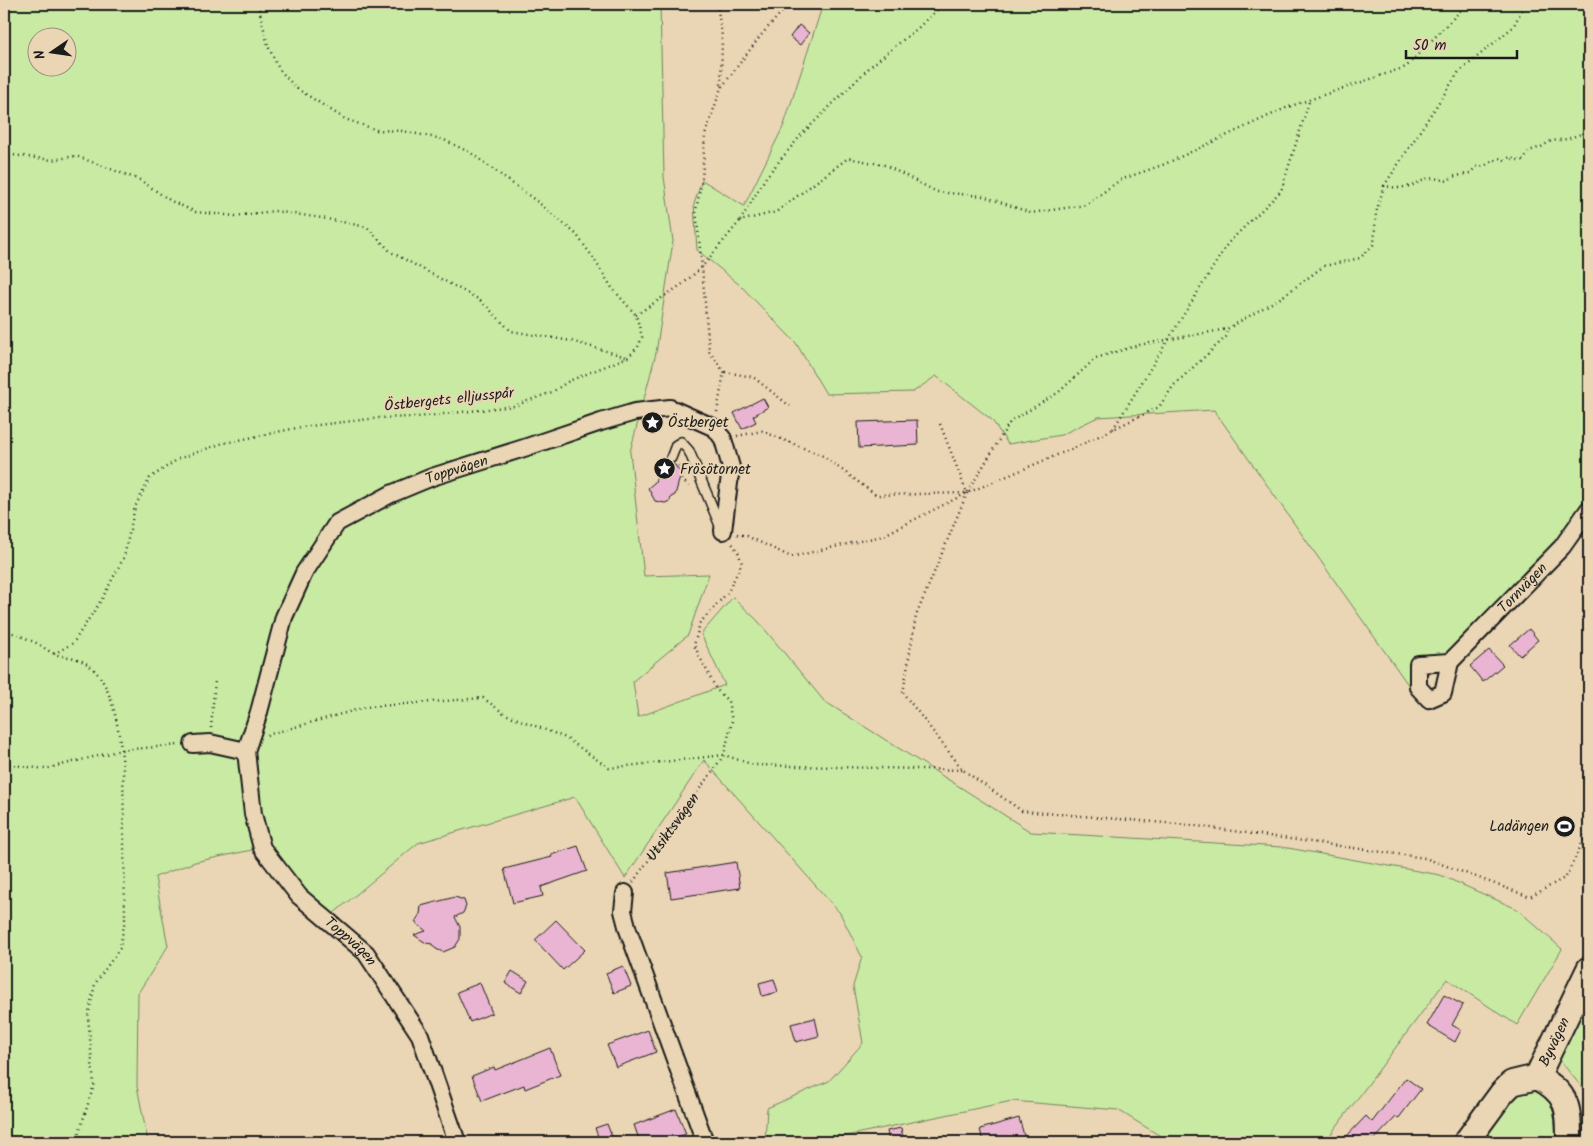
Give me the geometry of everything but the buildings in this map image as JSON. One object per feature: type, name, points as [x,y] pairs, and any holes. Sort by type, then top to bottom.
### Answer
[{"type":"street","name":"Toppvägen","points":[[457,1142],[420,1035],[366,953],[299,896],[262,848],[253,814],[248,746],[284,617],[304,573],[337,523],[391,494],[432,477],[635,412],[670,408],[719,433]]},
{"type":"street","points":[[719,433],[731,467],[723,531]]},
{"type":"street","name":"Tornvägen","points":[[1450,662],[1562,547],[1589,509]]},
{"type":"street","points":[[193,744],[210,743],[248,746]]},
{"type":"street","points":[[625,893],[623,911],[628,930],[705,1142]]},
{"type":"street","name":"Byvägen","points":[[1466,1142],[1502,1093],[1512,1083],[1537,1077],[1589,969]]},
{"type":"street","points":[[1537,1077],[1551,1084],[1566,1103],[1569,1142]]},
{"type":"lane","points":[[671,458],[676,445],[681,442],[689,451],[723,531]]},
{"type":"path","points":[[4,154],[52,160],[76,156],[140,180],[171,201],[196,212],[235,216],[274,211],[367,227],[391,252],[480,300],[511,332],[571,341],[628,357],[638,347],[642,337],[636,315],[612,288],[576,234],[539,203],[470,153],[442,139],[402,131],[377,130],[345,119],[296,88],[279,69],[268,46],[258,4]]},
{"type":"path","points":[[717,4],[722,36],[721,88],[705,135],[702,180],[696,210],[708,351],[724,372],[719,433],[762,431],[823,456],[876,495],[967,493]]},
{"type":"path","points":[[721,88],[762,34],[789,4]]},
{"type":"path","points":[[636,315],[684,283],[702,267],[740,221],[766,177],[802,134],[840,99],[871,66],[919,27],[943,4]]},
{"type":"path","points":[[740,221],[776,212],[848,158],[885,165],[937,192],[983,196],[1031,213],[1086,205],[1120,180],[1164,164],[1288,107],[1406,67],[1467,4]]},
{"type":"path","points":[[1525,4],[1513,28],[1458,73],[1384,186],[1376,213],[1374,244],[1360,258],[1324,266],[1282,297],[1227,329],[1139,345],[1096,358],[1059,392],[1010,422],[967,493],[916,616],[903,693],[962,770],[1022,811],[1190,824],[1425,858],[1530,897],[1566,877],[1589,829]]},
{"type":"path","points":[[1113,430],[1228,243],[1281,190],[1310,99]]},
{"type":"path","points":[[1384,186],[1398,188],[1411,186],[1426,179],[1434,178],[1448,181],[1452,176],[1470,173],[1476,167],[1484,166],[1499,158],[1505,160],[1510,157],[1515,160],[1524,160],[1529,151],[1548,143],[1589,131]]},
{"type":"path","points":[[723,531],[747,536],[791,557],[882,536],[967,493],[1113,430],[1160,407],[1174,385],[1227,336],[1227,329]]},
{"type":"path","name":"Östbergets elljusspår","points":[[54,654],[73,643],[102,599],[124,557],[135,507],[150,478],[178,458],[220,444],[301,427],[378,418],[418,417],[514,406],[552,392],[569,381],[628,357]]},
{"type":"path","points":[[724,372],[753,377],[790,406]]},
{"type":"path","points":[[940,424],[967,493]]},
{"type":"path","name":"Utsiktsvägen","points":[[625,893],[724,755],[732,721],[728,701],[716,688],[694,645],[700,623],[728,592],[742,563],[738,552],[723,531]]},
{"type":"path","points":[[4,628],[33,641],[54,654],[79,659],[98,673],[109,693],[117,721],[123,766],[125,919],[120,948],[95,984],[88,1016],[94,1085],[76,1142]]},
{"type":"path","points":[[210,743],[215,680]]},
{"type":"path","points":[[248,746],[366,707],[483,698],[505,714],[566,738],[609,768],[724,755],[754,766],[962,770]]},
{"type":"path","points":[[4,764],[45,769],[121,750],[193,744]]},
{"type":"green space","points":[[4,4],[660,4],[664,177],[673,241],[656,353],[630,452],[644,576],[709,574],[688,635],[633,681],[638,717],[725,685],[701,634],[733,597],[757,620],[824,701],[1031,832],[1282,847],[1440,875],[1517,909],[1562,949],[1517,1025],[1447,979],[1325,1142],[1170,1142],[1118,1110],[1012,1101],[817,1142],[765,1142],[767,1108],[829,1081],[863,1043],[853,986],[862,957],[840,913],[704,760],[625,878],[575,797],[418,843],[327,919],[261,848],[195,862],[155,877],[168,946],[138,993],[137,1086],[148,1142],[4,1142]]},
{"type":"green space","points":[[823,4],[1589,4],[1589,503],[1559,543],[1448,657],[1416,660],[1409,686],[1214,410],[1098,417],[1061,435],[1008,444],[992,420],[936,376],[913,392],[826,394],[796,343],[741,286],[697,250],[694,204],[702,180],[744,206],[784,125]]},
{"type":"green space","points":[[1589,998],[1589,1096],[1558,1058]]},
{"type":"green space","points":[[1539,1088],[1557,1103],[1559,1142],[1479,1142],[1511,1095]]},
{"type":"place","name":"Östberget","points":[[652,422]]},
{"type":"place","name":"Frösötornet","points":[[664,469]]},
{"type":"place","name":"Ladängen","points":[[1565,826]]}]
